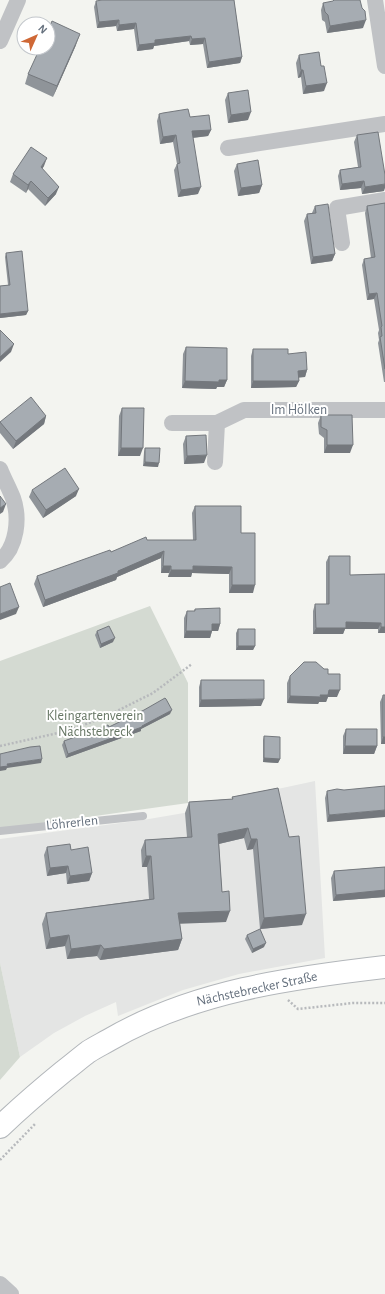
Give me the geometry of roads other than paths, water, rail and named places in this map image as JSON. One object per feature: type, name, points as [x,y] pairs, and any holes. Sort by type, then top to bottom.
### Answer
[{"type":"main road","name":"Nächstebrecker Straße","points":[[0,1127],[31,1098],[88,1052],[128,1029],[161,1015],[203,999],[264,985],[342,972],[385,967]]},
{"type":"street","points":[[0,40],[18,0]]},
{"type":"street","points":[[375,0],[385,66]]},
{"type":"street","points":[[228,148],[385,124]]},
{"type":"street","points":[[342,243],[337,208],[385,200]]},
{"type":"street","name":"Im Hölken","points":[[172,423],[217,424],[244,410],[385,410]]},
{"type":"street","points":[[215,462],[217,424]]},
{"type":"street","points":[[0,469],[14,499],[16,531],[11,545],[0,561]]},
{"type":"street","points":[[0,1284],[11,1294]]},
{"type":"lane","name":"Löhrerlen","points":[[0,831],[143,816]]},
{"type":"park label","name":"Kleingartenverein Nächstebreck","points":[[95,724]]}]
